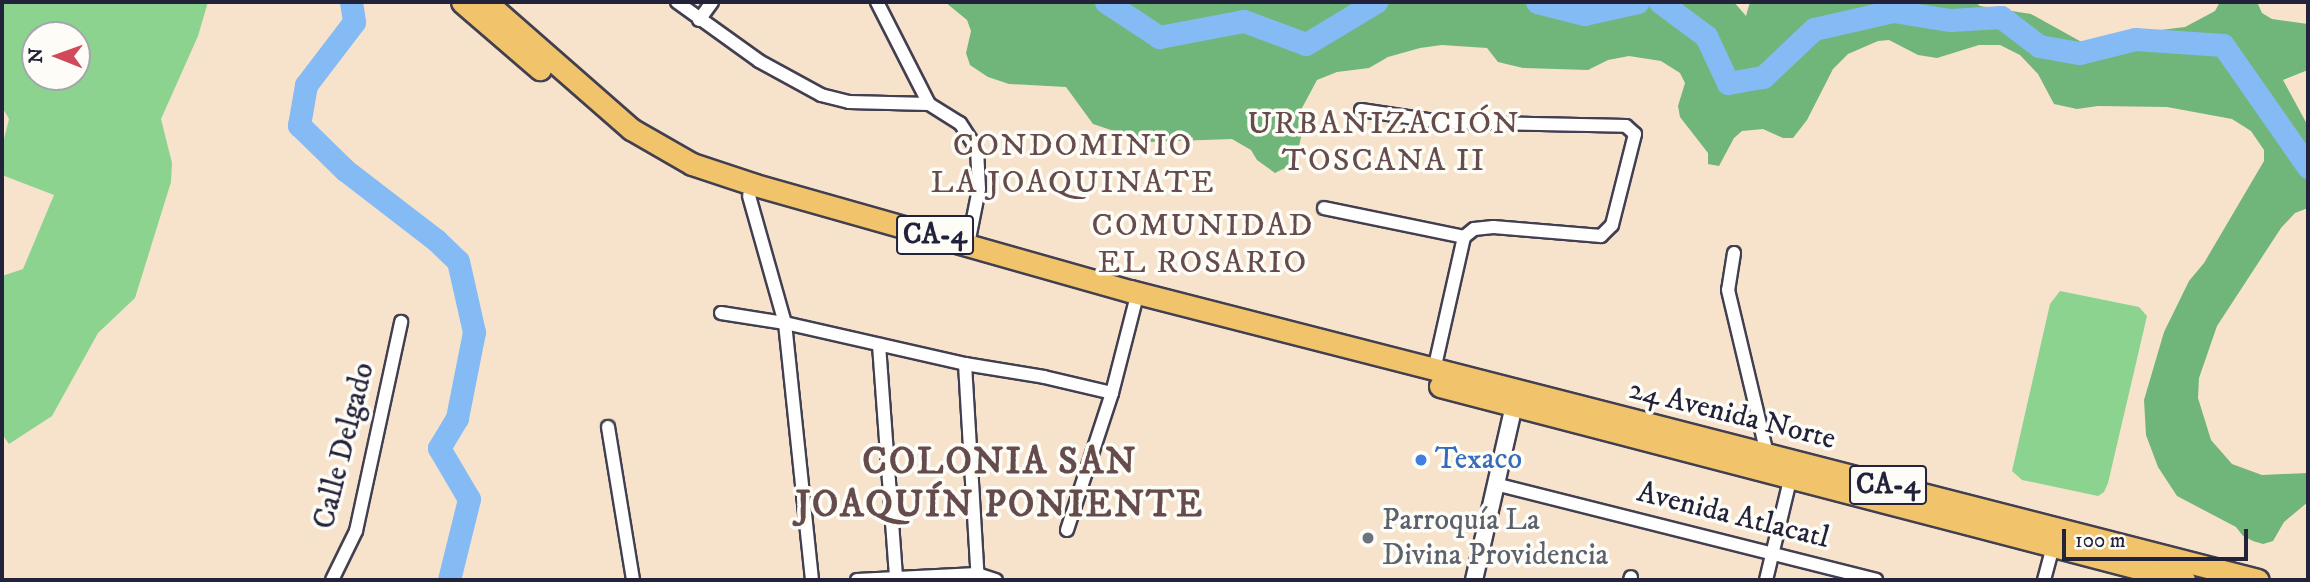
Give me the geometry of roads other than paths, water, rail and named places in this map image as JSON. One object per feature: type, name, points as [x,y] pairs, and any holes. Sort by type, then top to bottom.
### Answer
[{"type":"main road","name":"CA-4","points":[[462,2],[587,108],[640,148],[671,166],[749,196],[1515,399]]},
{"type":"main road","name":"CA-4","points":[[486,2],[631,130],[692,164],[968,244],[1136,298],[1434,370],[1515,399]]},
{"type":"main road","name":"24 Avenida Norte","points":[[1515,399],[1767,454],[1793,469]]},
{"type":"main road","name":"24 Avenida Norte","points":[[1515,399],[2056,537],[2258,580]]},
{"type":"main road","name":"24 Avenida Norte","points":[[2056,537],[2184,580]]},
{"type":"street","points":[[677,2],[760,61],[821,95],[849,102],[929,104],[960,123],[977,149],[979,189],[968,244]]},
{"type":"street","points":[[699,20],[712,2]]},
{"type":"street","points":[[877,2],[929,104]]},
{"type":"street","points":[[1361,110],[1441,122],[1626,126],[1635,134],[1612,225],[1601,236],[1493,226],[1474,229],[1464,237],[1434,370]]},
{"type":"street","points":[[749,196],[785,323],[812,580]]},
{"type":"street","points":[[1324,208],[1464,237]]},
{"type":"street","points":[[1734,253],[1728,290],[1767,454]]},
{"type":"street","points":[[1067,530],[1112,393],[1136,298]]},
{"type":"street","points":[[721,313],[785,323],[965,365],[1044,377],[1112,393]]},
{"type":"street","name":"Calle Delgado","points":[[332,580],[356,531],[401,321]]},
{"type":"street","points":[[879,345],[896,577]]},
{"type":"street","points":[[965,365],[977,577]]},
{"type":"street","points":[[1474,580],[1515,399]]},
{"type":"street","points":[[608,427],[633,580]]},
{"type":"street","points":[[1766,580],[1793,469]]},
{"type":"street","name":"Avenida Atlacatl","points":[[1495,484],[1876,580]]},
{"type":"street","points":[[2044,580],[2056,537]]},
{"type":"street","points":[[858,580],[896,577],[977,577],[996,580]]},
{"type":"waterway","points":[[351,2],[354,22],[306,85],[299,125],[345,170],[436,240],[458,261],[474,332],[457,418],[439,448],[469,499],[449,580]]},
{"type":"waterway","points":[[1106,2],[1159,37],[1244,21],[1306,44],[1376,2]]},
{"type":"waterway","points":[[1537,2],[1584,14],[1638,2]]},
{"type":"waterway","points":[[1660,2],[1706,36],[1728,83],[1763,77],[1814,29],[1893,11],[1950,20],[2001,17],[2039,46],[2079,53],[2135,39],[2223,45],[2308,167]]},
{"type":"place","name":"Texaco","points":[[1421,460]]},
{"type":"place","name":"Parroquía La Divina Providencia","points":[[1368,538]]},
{"type":"district","name":"URBANIZACIÓN TOSCANA II","points":[[1384,144]]},
{"type":"district","name":"CONDOMINIO LA JOAQUINATE","points":[[1073,166]]},
{"type":"district","name":"COMUNIDAD EL ROSARIO","points":[[1203,246]]},
{"type":"district","name":"COLONIA SAN JOAQUÍN PONIENTE","points":[[1000,486]]}]
